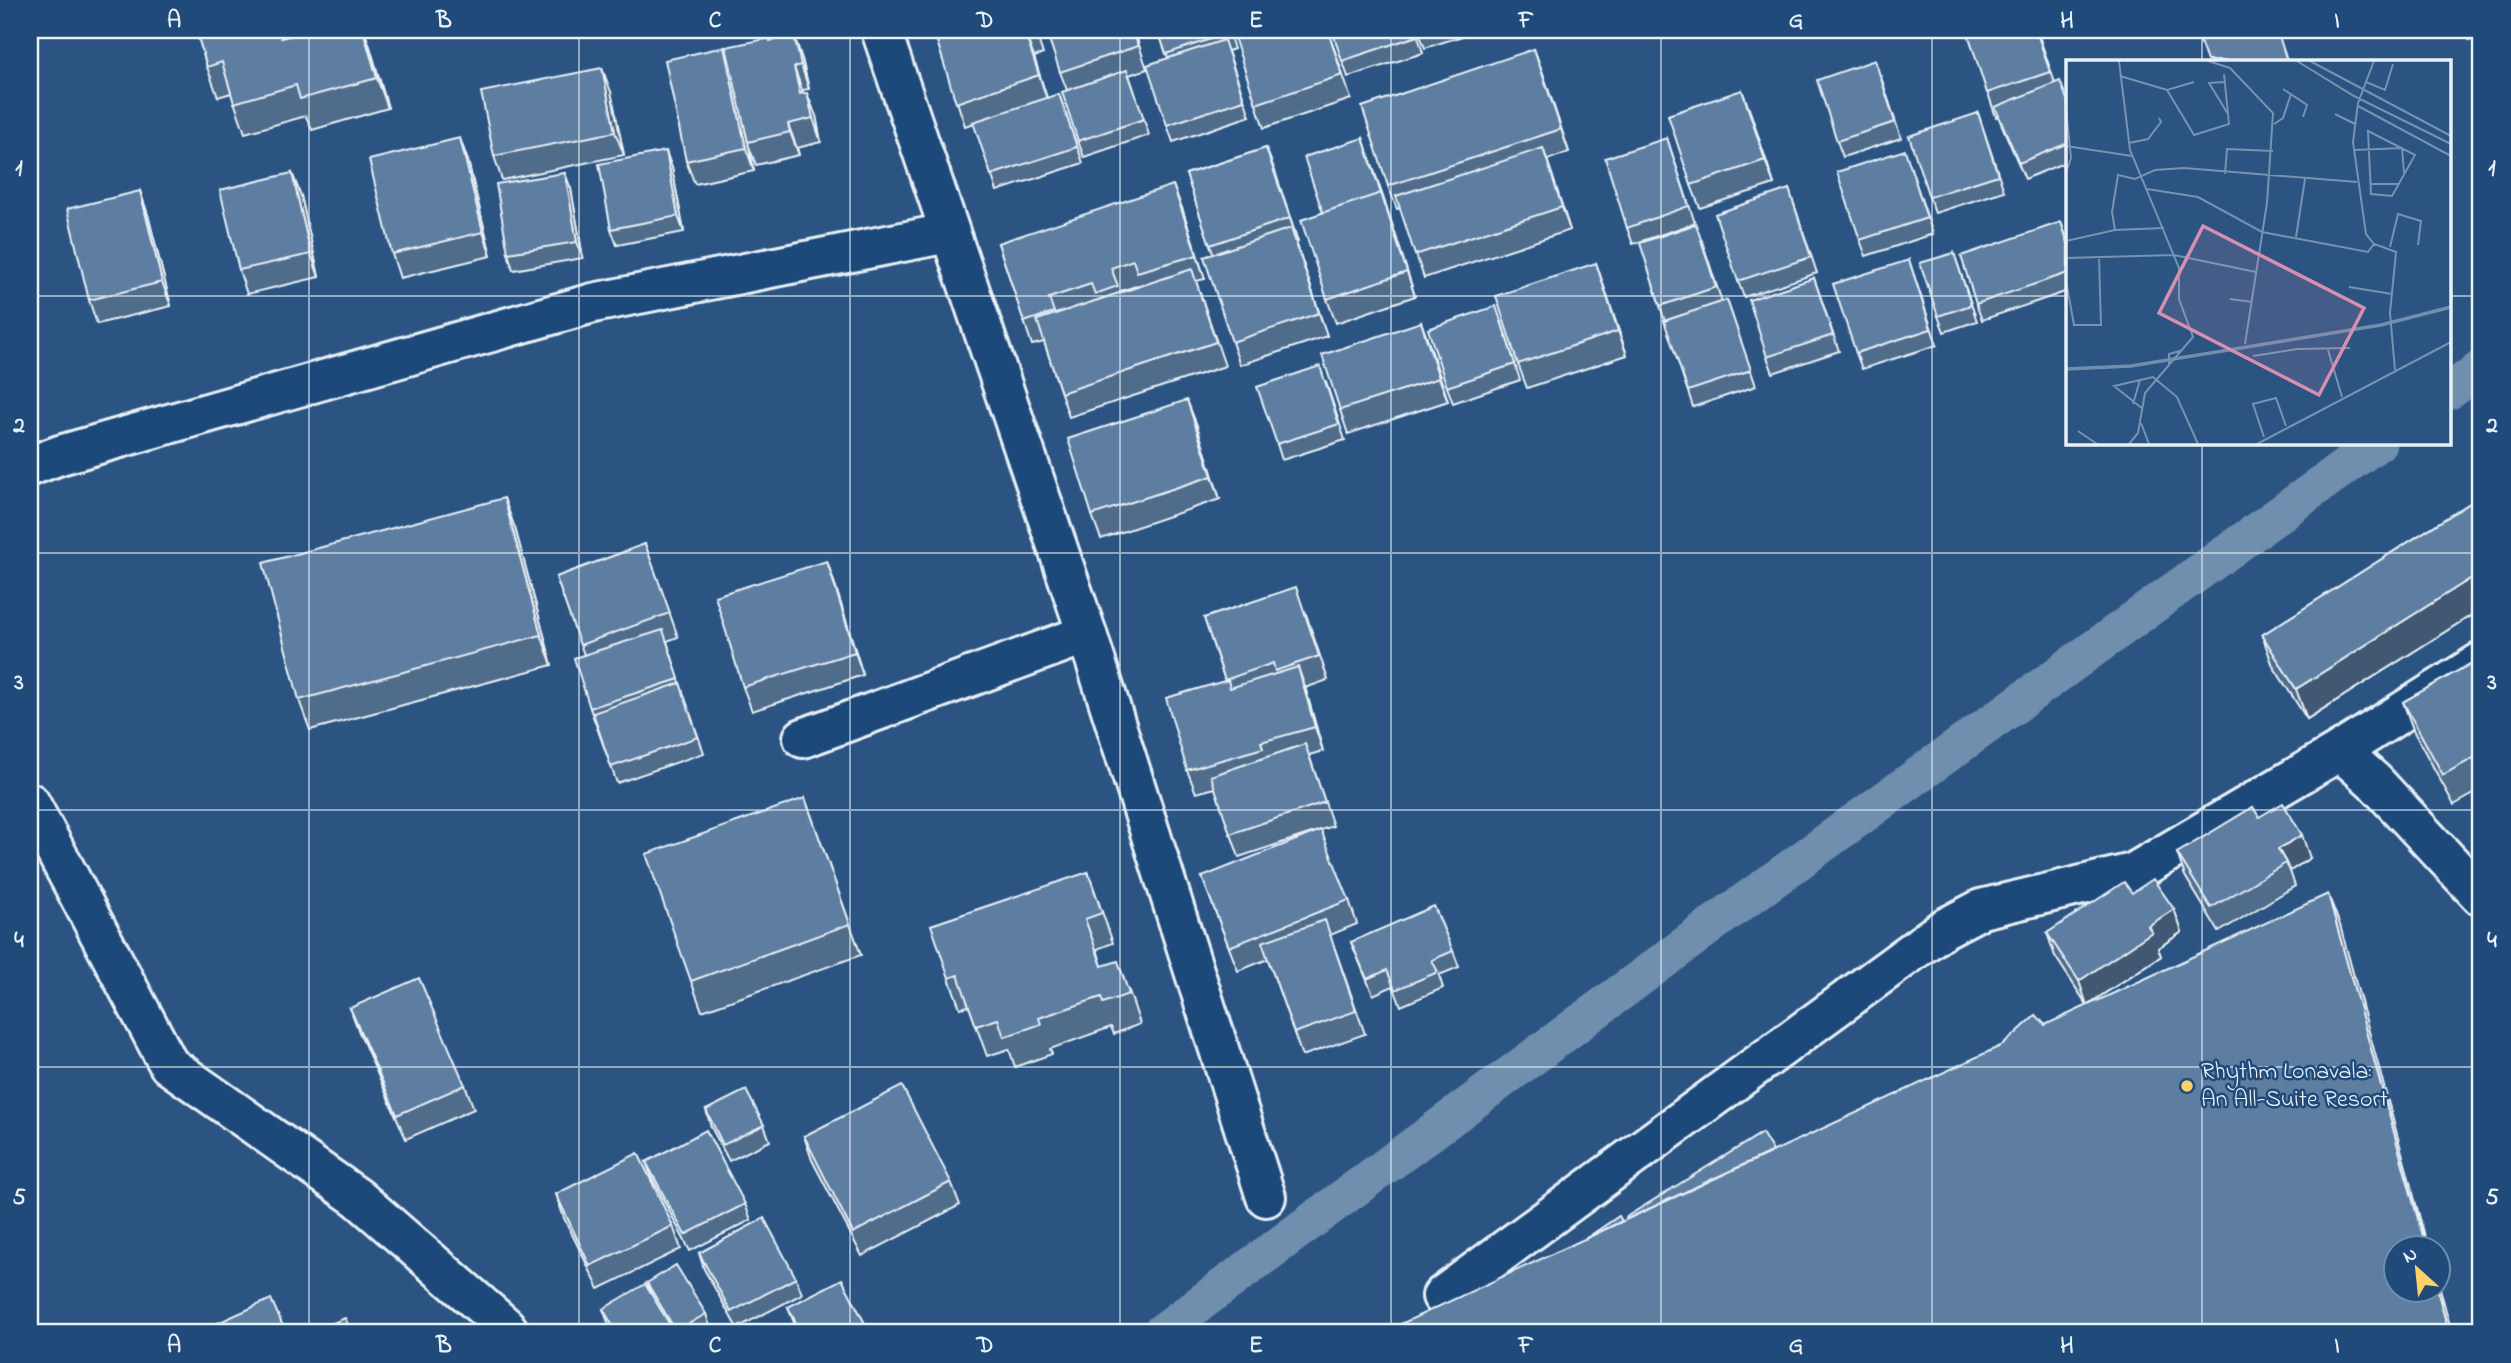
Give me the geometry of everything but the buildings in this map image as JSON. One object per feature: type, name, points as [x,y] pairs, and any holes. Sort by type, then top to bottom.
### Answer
[{"type":"street","points":[[881,30],[948,233],[1087,634],[1266,1197]]},
{"type":"street","points":[[30,466],[73,451],[593,303],[948,233]]},
{"type":"street","points":[[803,738],[1087,634]]},
{"type":"street","points":[[1442,1296],[1943,929],[1981,909],[2133,873],[2340,751],[2481,662]]},
{"type":"street","points":[[2340,751],[2374,781],[2481,896]]},
{"type":"street","points":[[30,803],[169,1065],[358,1198],[510,1333]]},
{"type":"waterway","points":[[2452,390],[2481,368]]},
{"type":"waterway","points":[[1160,1333],[1732,910],[2377,444]]},
{"type":"place","name":"Rhythm Lonavala: An All-Suite Resort","points":[[2187,1086]]}]
